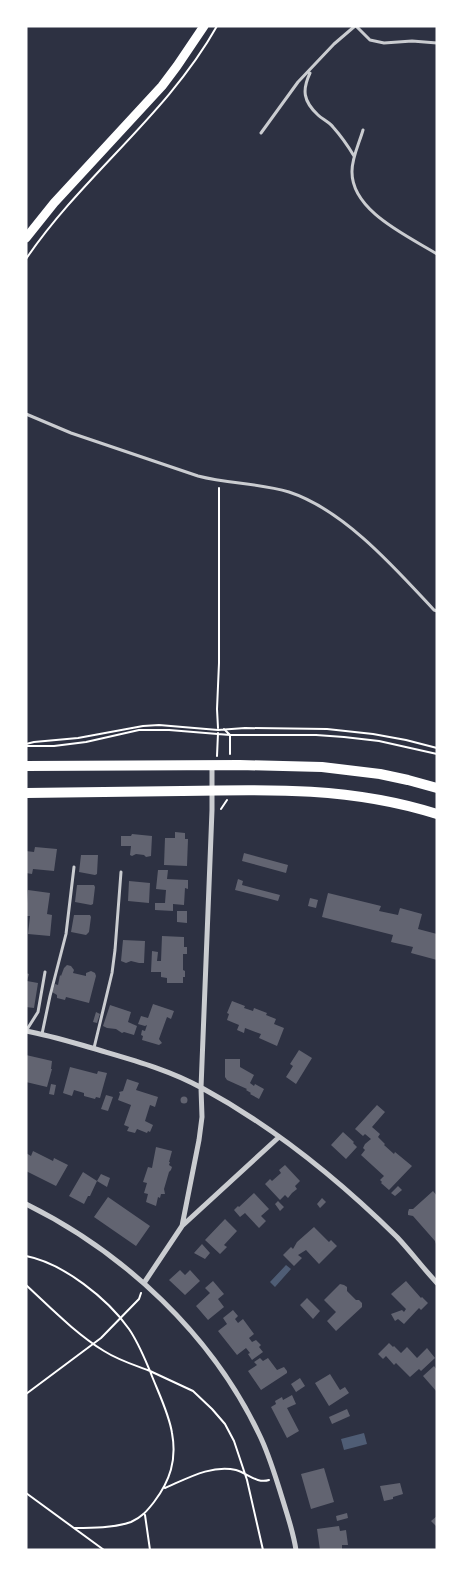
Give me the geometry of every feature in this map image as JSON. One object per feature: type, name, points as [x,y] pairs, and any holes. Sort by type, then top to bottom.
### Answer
[{"type":"main road","points":[[26,238],[54,203],[162,86],[204,26]]},
{"type":"main road","points":[[29,765],[289,765],[330,767],[380,774],[437,788]]},
{"type":"main road","points":[[26,793],[212,790],[313,791],[350,794],[388,801],[437,814]]},
{"type":"street","points":[[182,1226],[200,1140],[202,1117],[201,1088],[212,810],[212,765]]},
{"type":"street","points":[[26,1031],[94,1048],[167,1072],[201,1088],[279,1137],[337,1182],[398,1239],[437,1283]]},
{"type":"street","points":[[144,1283],[182,1226],[279,1137]]},
{"type":"street","points":[[26,1204],[67,1226],[102,1250],[144,1283],[190,1329],[247,1410],[260,1436],[276,1478],[294,1536],[296,1550]]},
{"type":"lane","points":[[262,133],[298,82],[334,44],[355,26],[370,40],[384,43],[437,42]]},
{"type":"lane","points":[[311,70],[305,83],[304,93],[308,104],[318,116],[332,125],[354,156]]},
{"type":"lane","points":[[364,130],[354,156],[353,186],[367,206],[379,218],[437,254]]},
{"type":"lane","points":[[26,414],[71,433],[191,474],[219,481],[275,489],[310,500],[355,532],[380,554],[437,611]]},
{"type":"lane","points":[[42,1035],[51,990],[66,934],[74,867]]},
{"type":"lane","points":[[94,1048],[112,973],[121,872]]},
{"type":"lane","points":[[26,1031],[39,1006],[46,972]]},
{"type":"path","points":[[26,259],[63,212],[176,88],[217,26]]},
{"type":"path","points":[[212,765],[217,757],[218,734],[219,481]]},
{"type":"path","points":[[26,745],[34,742],[78,738],[143,726],[174,725],[218,730],[263,728],[327,729],[374,734],[437,748]]},
{"type":"path","points":[[224,729],[230,735],[230,765]]},
{"type":"path","points":[[26,745],[54,746],[86,742],[139,730],[169,730],[230,735],[316,735],[344,737],[379,741],[437,754]]},
{"type":"path","points":[[212,810],[220,810],[230,797],[230,790]]},
{"type":"path","points":[[26,1256],[55,1267],[78,1280],[104,1300],[121,1318],[137,1342],[172,1433],[173,1458],[170,1474],[165,1488],[144,1515],[131,1522],[108,1527],[74,1528]]},
{"type":"path","points":[[26,1394],[93,1344],[121,1318],[139,1299],[144,1283]]},
{"type":"path","points":[[26,1285],[65,1322],[93,1344],[123,1361],[193,1391],[212,1409],[225,1424],[234,1441],[263,1550]]},
{"type":"path","points":[[165,1488],[194,1475],[215,1470],[236,1470],[261,1481],[276,1478]]},
{"type":"path","points":[[26,1493],[104,1550]]},
{"type":"path","points":[[144,1515],[150,1550]]},
{"type":"water","points":[[286,1265],[291,1269],[275,1287],[270,1282]]},
{"type":"water","points":[[364,1433],[367,1444],[344,1450],[341,1439]]},
{"type":"building","points":[[175,832],[185,833],[185,839],[188,839],[187,866],[164,865],[165,838],[175,838]]},
{"type":"building","points":[[132,834],[152,836],[151,856],[146,857],[136,854],[132,856],[130,855],[131,846],[121,846],[121,836],[131,836]]},
{"type":"building","points":[[35,847],[57,849],[54,871],[33,869],[32,874],[26,873],[26,851],[34,852]]},
{"type":"building","points":[[244,853],[288,865],[286,873],[242,861]]},
{"type":"building","points":[[81,855],[98,855],[97,874],[79,872]]},
{"type":"building","points":[[158,870],[168,870],[167,879],[188,880],[188,889],[185,888],[184,905],[173,904],[173,911],[155,910],[155,903],[165,903],[166,890],[156,889]]},
{"type":"building","points":[[238,879],[243,881],[242,885],[280,895],[278,901],[235,890]]},
{"type":"building","points":[[129,881],[150,883],[149,903],[128,901]]},
{"type":"building","points":[[77,885],[94,885],[93,904],[75,902]]},
{"type":"building","points":[[28,890],[50,893],[47,914],[52,915],[50,936],[28,934],[30,916],[26,916]]},
{"type":"building","points":[[328,893],[381,906],[379,911],[398,915],[400,908],[422,914],[418,929],[437,934],[437,960],[411,953],[413,947],[391,942],[393,935],[322,917]]},
{"type":"building","points":[[310,898],[318,900],[316,908],[308,906]]},
{"type":"building","points":[[177,911],[187,911],[187,923],[177,922]]},
{"type":"building","points":[[74,915],[90,915],[89,932],[86,935],[71,932]]},
{"type":"building","points":[[162,936],[184,937],[184,947],[187,947],[187,954],[183,954],[185,977],[183,977],[183,983],[167,983],[167,978],[161,977],[161,972],[151,972],[152,951],[158,952],[157,961],[161,961]]},
{"type":"building","points":[[123,940],[145,941],[144,963],[131,961],[126,963],[121,961]]},
{"type":"building","points":[[67,965],[71,966],[74,970],[73,973],[86,976],[86,973],[91,971],[95,973],[96,976],[89,1003],[66,997],[65,1000],[57,998],[57,995],[52,992],[55,984],[58,985],[60,975]]},
{"type":"building","points":[[26,973],[29,974],[27,981],[38,983],[34,1008],[26,1007]]},
{"type":"building","points":[[232,1001],[245,1006],[244,1008],[253,1011],[254,1008],[267,1013],[266,1015],[276,1019],[274,1024],[284,1028],[277,1046],[259,1038],[261,1034],[245,1028],[244,1033],[237,1030],[239,1025],[227,1020],[229,1014],[227,1013]]},
{"type":"building","points":[[153,1004],[174,1011],[171,1019],[167,1017],[159,1039],[162,1043],[159,1045],[142,1040],[142,1030],[145,1031],[147,1025],[138,1024],[141,1016],[148,1018]]},
{"type":"building","points":[[110,1005],[131,1012],[128,1022],[137,1026],[134,1035],[103,1026]]},
{"type":"building","points":[[96,1012],[100,1014],[97,1023],[93,1022]]},
{"type":"building","points":[[299,1050],[312,1058],[296,1084],[286,1077],[293,1066],[290,1064]]},
{"type":"building","points":[[26,1055],[52,1061],[52,1069],[47,1087],[26,1082]]},
{"type":"building","points":[[225,1059],[240,1059],[240,1067],[254,1075],[250,1083],[264,1089],[259,1099],[250,1094],[247,1089],[227,1080],[225,1077]]},
{"type":"building","points":[[70,1067],[97,1074],[98,1071],[107,1073],[100,1098],[96,1097],[95,1099],[84,1096],[84,1093],[74,1090],[72,1096],[63,1093]]},
{"type":"building","points":[[127,1079],[139,1083],[136,1090],[158,1097],[155,1107],[150,1105],[145,1121],[153,1125],[150,1132],[148,1131],[147,1133],[137,1129],[135,1133],[127,1131],[129,1127],[124,1125],[131,1105],[118,1100],[119,1092],[123,1091]]},
{"type":"building","points":[[51,1084],[56,1085],[54,1095],[49,1094]]},
{"type":"building","points":[[106,1095],[113,1097],[108,1111],[101,1109]]},
{"type":"building","points":[[184,1097],[187,1100],[184,1103],[181,1100]]},
{"type":"building","points":[[377,1105],[385,1112],[372,1127],[380,1134],[378,1137],[384,1145],[412,1166],[389,1190],[381,1183],[380,1180],[384,1176],[361,1155],[365,1150],[363,1148],[365,1144],[371,1139],[365,1134],[363,1136],[355,1129]]},
{"type":"building","points":[[343,1132],[357,1147],[346,1159],[331,1145]]},
{"type":"building","points":[[156,1147],[172,1151],[169,1165],[172,1167],[164,1189],[165,1194],[161,1194],[160,1198],[158,1197],[156,1206],[146,1202],[148,1194],[144,1193],[147,1183],[143,1182],[148,1167],[152,1168]]},
{"type":"building","points":[[33,1151],[53,1161],[54,1158],[68,1165],[56,1186],[26,1171],[26,1153],[31,1156]]},
{"type":"building","points":[[285,1165],[300,1181],[295,1186],[297,1189],[288,1198],[285,1195],[280,1200],[265,1184],[281,1173],[279,1170]]},
{"type":"building","points":[[83,1172],[97,1181],[84,1204],[69,1196]]},
{"type":"building","points":[[101,1174],[110,1178],[107,1187],[97,1181]]},
{"type":"building","points":[[398,1186],[402,1190],[395,1196],[391,1193]]},
{"type":"building","points":[[433,1191],[437,1196],[437,1247],[435,1241],[413,1216],[408,1215],[409,1209],[413,1209]]},
{"type":"building","points":[[254,1193],[269,1209],[261,1216],[266,1221],[259,1228],[245,1213],[240,1217],[234,1210]]},
{"type":"building","points":[[108,1197],[150,1226],[136,1246],[94,1217]]},
{"type":"building","points":[[322,1198],[326,1202],[320,1208],[317,1204]]},
{"type":"building","points":[[278,1201],[284,1207],[280,1211],[275,1204]]},
{"type":"building","points":[[225,1219],[237,1231],[224,1245],[227,1247],[220,1254],[205,1240]]},
{"type":"building","points":[[314,1227],[329,1242],[331,1240],[337,1246],[319,1264],[306,1250],[298,1255],[302,1258],[294,1266],[283,1255],[291,1247],[293,1249],[297,1242]]},
{"type":"building","points":[[202,1244],[210,1253],[205,1259],[194,1253]]},
{"type":"building","points":[[180,1270],[185,1275],[190,1270],[200,1281],[185,1295],[169,1280]]},
{"type":"building","points":[[213,1281],[224,1294],[218,1299],[224,1307],[208,1320],[196,1306],[210,1293],[205,1288]]},
{"type":"building","points":[[406,1281],[428,1303],[421,1310],[419,1308],[404,1324],[398,1319],[395,1321],[391,1314],[402,1310],[404,1312],[406,1309],[391,1294]]},
{"type":"building","points":[[340,1284],[347,1287],[347,1291],[362,1303],[362,1307],[336,1331],[327,1321],[336,1312],[324,1300]]},
{"type":"building","points":[[307,1298],[320,1311],[313,1319],[300,1305]]},
{"type":"building","points":[[233,1310],[238,1316],[235,1319],[238,1323],[243,1319],[254,1334],[249,1338],[252,1342],[256,1340],[261,1345],[259,1347],[263,1352],[252,1360],[246,1348],[237,1355],[218,1331],[227,1324],[223,1318]]},
{"type":"building","points":[[389,1343],[401,1353],[407,1347],[417,1358],[427,1348],[435,1358],[421,1371],[419,1369],[410,1377],[396,1363],[394,1365],[386,1356],[383,1359],[378,1354]]},
{"type":"building","points":[[260,1358],[263,1361],[268,1358],[277,1370],[284,1367],[287,1371],[287,1373],[261,1390],[248,1371],[257,1365],[254,1362]]},
{"type":"building","points":[[434,1366],[437,1370],[437,1392],[423,1376]]},
{"type":"building","points":[[330,1374],[340,1390],[345,1387],[349,1393],[329,1406],[315,1383]]},
{"type":"building","points":[[300,1378],[305,1386],[296,1392],[291,1384]]},
{"type":"building","points":[[292,1395],[296,1404],[287,1408],[299,1431],[287,1438],[271,1407],[276,1404],[275,1401],[282,1397],[283,1400]]},
{"type":"building","points":[[347,1409],[350,1416],[332,1424],[329,1417]]},
{"type":"building","points":[[324,1468],[334,1502],[311,1509],[301,1474]]},
{"type":"building","points":[[400,1483],[403,1494],[384,1501],[380,1486]]},
{"type":"building","points":[[347,1513],[348,1518],[337,1521],[336,1516]]},
{"type":"building","points":[[437,1516],[437,1527],[431,1521]]},
{"type":"building","points":[[339,1526],[340,1531],[346,1530],[348,1545],[342,1545],[342,1550],[320,1550],[317,1529]]}]
